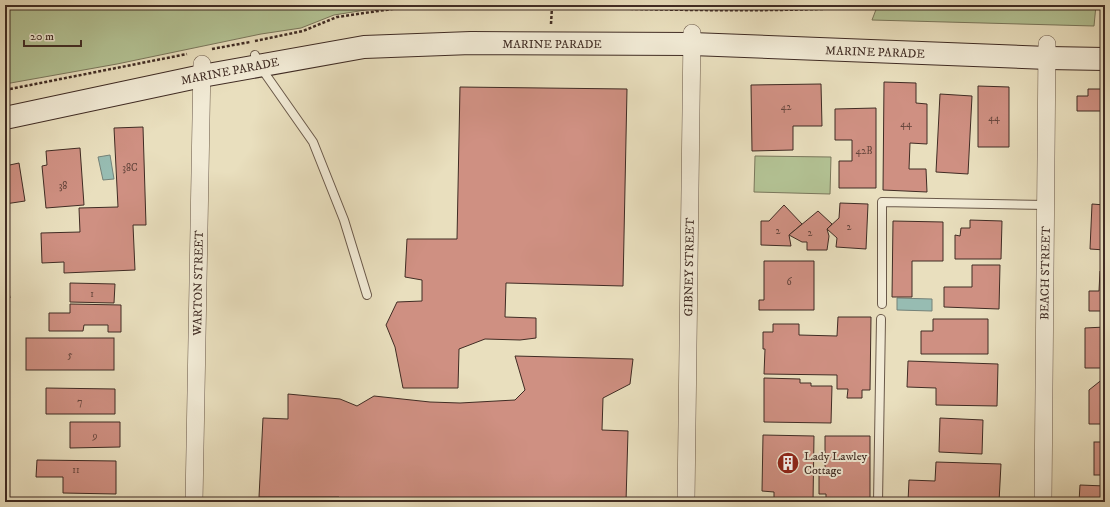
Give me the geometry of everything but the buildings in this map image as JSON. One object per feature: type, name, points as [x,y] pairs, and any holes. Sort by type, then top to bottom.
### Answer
[{"type":"main road","name":"MARINE PARADE","points":[[5,105],[200,61],[257,60],[374,37],[434,33],[658,31],[692,39],[820,38],[1048,51],[1105,59]]},
{"type":"main road","name":"MARINE PARADE","points":[[1048,51],[1105,46]]},
{"type":"main road","name":"MARINE PARADE","points":[[5,118],[200,61]]},
{"type":"street","name":"GIBNEY STREET","points":[[686,502],[692,39]]},
{"type":"street","name":"BEACH STREET","points":[[1043,502],[1048,51]]},
{"type":"street","name":"WARTON STREET","points":[[194,502],[200,61]]},
{"type":"lane","points":[[257,60],[313,142],[344,220],[367,295]]},
{"type":"lane","points":[[882,304],[882,202],[1046,205]]},
{"type":"lane","points":[[878,502],[881,319]]},
{"type":"path","points":[[375,5],[376,11]]},
{"type":"path","points":[[5,90],[200,61],[303,31],[337,17],[376,11],[436,5]]},
{"type":"path","points":[[485,5],[745,10],[806,10],[867,7],[872,5]]},
{"type":"green space","points":[[15,5],[38,5],[50,9],[54,5],[371,5],[372,9],[334,15],[301,28],[261,34],[117,64],[5,84],[5,8]]},
{"type":"green space","points":[[884,5],[1096,5],[1094,26],[872,20],[877,7]]},
{"type":"green space","points":[[755,156],[831,157],[830,194],[754,192]]},
{"type":"water","points":[[110,155],[114,179],[103,180],[98,157]]},
{"type":"water","points":[[897,298],[932,299],[932,311],[897,310]]},
{"type":"place","name":"Lady Lawley Cottage","points":[[788,463]]}]
